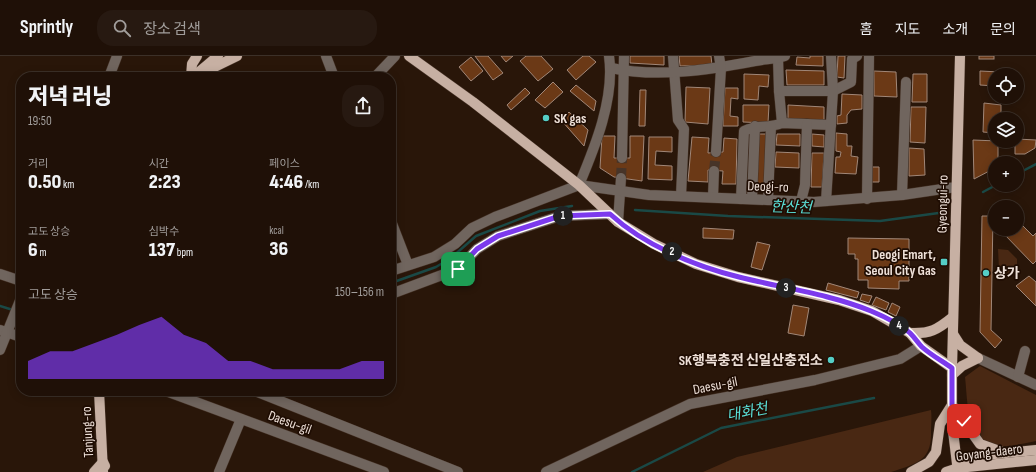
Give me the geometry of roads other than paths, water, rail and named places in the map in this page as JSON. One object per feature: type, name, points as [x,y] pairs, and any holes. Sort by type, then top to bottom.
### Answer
[{"type":"main road","points":[[192,72],[192,64],[197,56]]},
{"type":"main road","points":[[198,72],[218,56]]},
{"type":"main road","points":[[203,72],[237,56]]},
{"type":"main road","name":"Deogi-ro","points":[[409,56],[473,102],[579,185]]},
{"type":"main road","name":"Gyeongui-ro","points":[[958,470],[952,423],[952,372],[960,56]]},
{"type":"main road","points":[[579,185],[618,222],[654,244],[696,264],[738,277],[839,300],[872,311],[910,333],[921,346],[952,372],[978,358],[960,345],[953,333]]},
{"type":"main road","points":[[910,333],[928,333],[938,329],[953,317]]},
{"type":"main road","name":"Tanjung-ro","points":[[99,396],[103,467]]},
{"type":"main road","points":[[911,472],[929,462],[934,457],[940,424],[952,405],[980,444],[1005,453]]},
{"type":"main road","points":[[958,470],[985,455],[1036,450]]},
{"type":"main road","name":"Goyang-daero","points":[[946,472],[1036,460]]},
{"type":"main road","points":[[94,472],[103,467],[110,472]]},
{"type":"street","points":[[111,72],[117,56]]},
{"type":"street","points":[[326,56],[332,72]]},
{"type":"street","points":[[380,72],[395,56]]},
{"type":"street","points":[[579,185],[602,125],[611,68],[609,56]]},
{"type":"street","points":[[622,158],[624,56]]},
{"type":"street","points":[[673,56],[678,120],[684,129],[681,196]]},
{"type":"street","points":[[716,152],[721,68],[719,56]]},
{"type":"street","points":[[826,201],[833,91],[831,56]]},
{"type":"street","points":[[779,91],[833,91],[851,82],[852,59],[857,56]]},
{"type":"street","points":[[867,199],[869,56]]},
{"type":"street","points":[[611,68],[624,71],[674,72],[721,68],[782,57],[779,91],[782,123]]},
{"type":"street","points":[[902,195],[906,82]]},
{"type":"street","points":[[740,199],[744,131],[755,126],[771,126],[782,123],[831,125]]},
{"type":"street","points":[[801,201],[805,185],[807,124]]},
{"type":"street","points":[[752,199],[755,126]]},
{"type":"street","points":[[768,200],[771,126]]},
{"type":"street","points":[[713,197],[714,171]]},
{"type":"street","points":[[618,222],[621,178]]},
{"type":"street","name":"Deogi-ro","points":[[396,269],[434,257],[455,244],[472,228],[489,220],[579,185],[649,195],[801,201],[867,199],[956,187]]},
{"type":"street","points":[[396,292],[458,269],[477,249],[498,236],[560,216],[610,214]]},
{"type":"street","points":[[396,234],[408,265]]},
{"type":"street","points":[[0,274],[16,279]]},
{"type":"street","points":[[0,350],[6,329],[16,308]]},
{"type":"street","points":[[6,329],[16,334]]},
{"type":"street","name":"Daesu-gil","points":[[546,472],[690,404],[815,380],[900,359],[921,346]]},
{"type":"street","points":[[1018,377],[1025,351]]},
{"type":"street","points":[[978,358],[1036,385]]},
{"type":"street","name":"Daesu-gil","points":[[179,396],[384,472]]},
{"type":"street","points":[[268,396],[458,472]]},
{"type":"street","points":[[219,472],[241,419]]},
{"type":"waterway","name":"한산천","points":[[1024,170],[1036,164]]},
{"type":"waterway","name":"한산천","points":[[983,192],[988,189]]},
{"type":"waterway","name":"한산천","points":[[396,281],[436,267],[451,258],[476,236],[540,211],[572,206]]},
{"type":"waterway","name":"한산천","points":[[635,210],[728,216],[880,221],[946,212]]},
{"type":"waterway","points":[[0,306],[13,310]]},
{"type":"waterway","name":"대화천","points":[[632,472],[721,428],[874,398]]},
{"type":"tunnel","points":[[714,171],[716,152]]},
{"type":"tunnel","points":[[621,178],[622,158]]},
{"type":"place","name":"SK gas","points":[[546,118]]},
{"type":"place","name":"Deogi Emart, Seoul City Gas","points":[[944,262]]},
{"type":"place","name":"상가","points":[[986,273]]},
{"type":"place","name":"SK행복충전 신일산충전소","points":[[831,360]]}]
